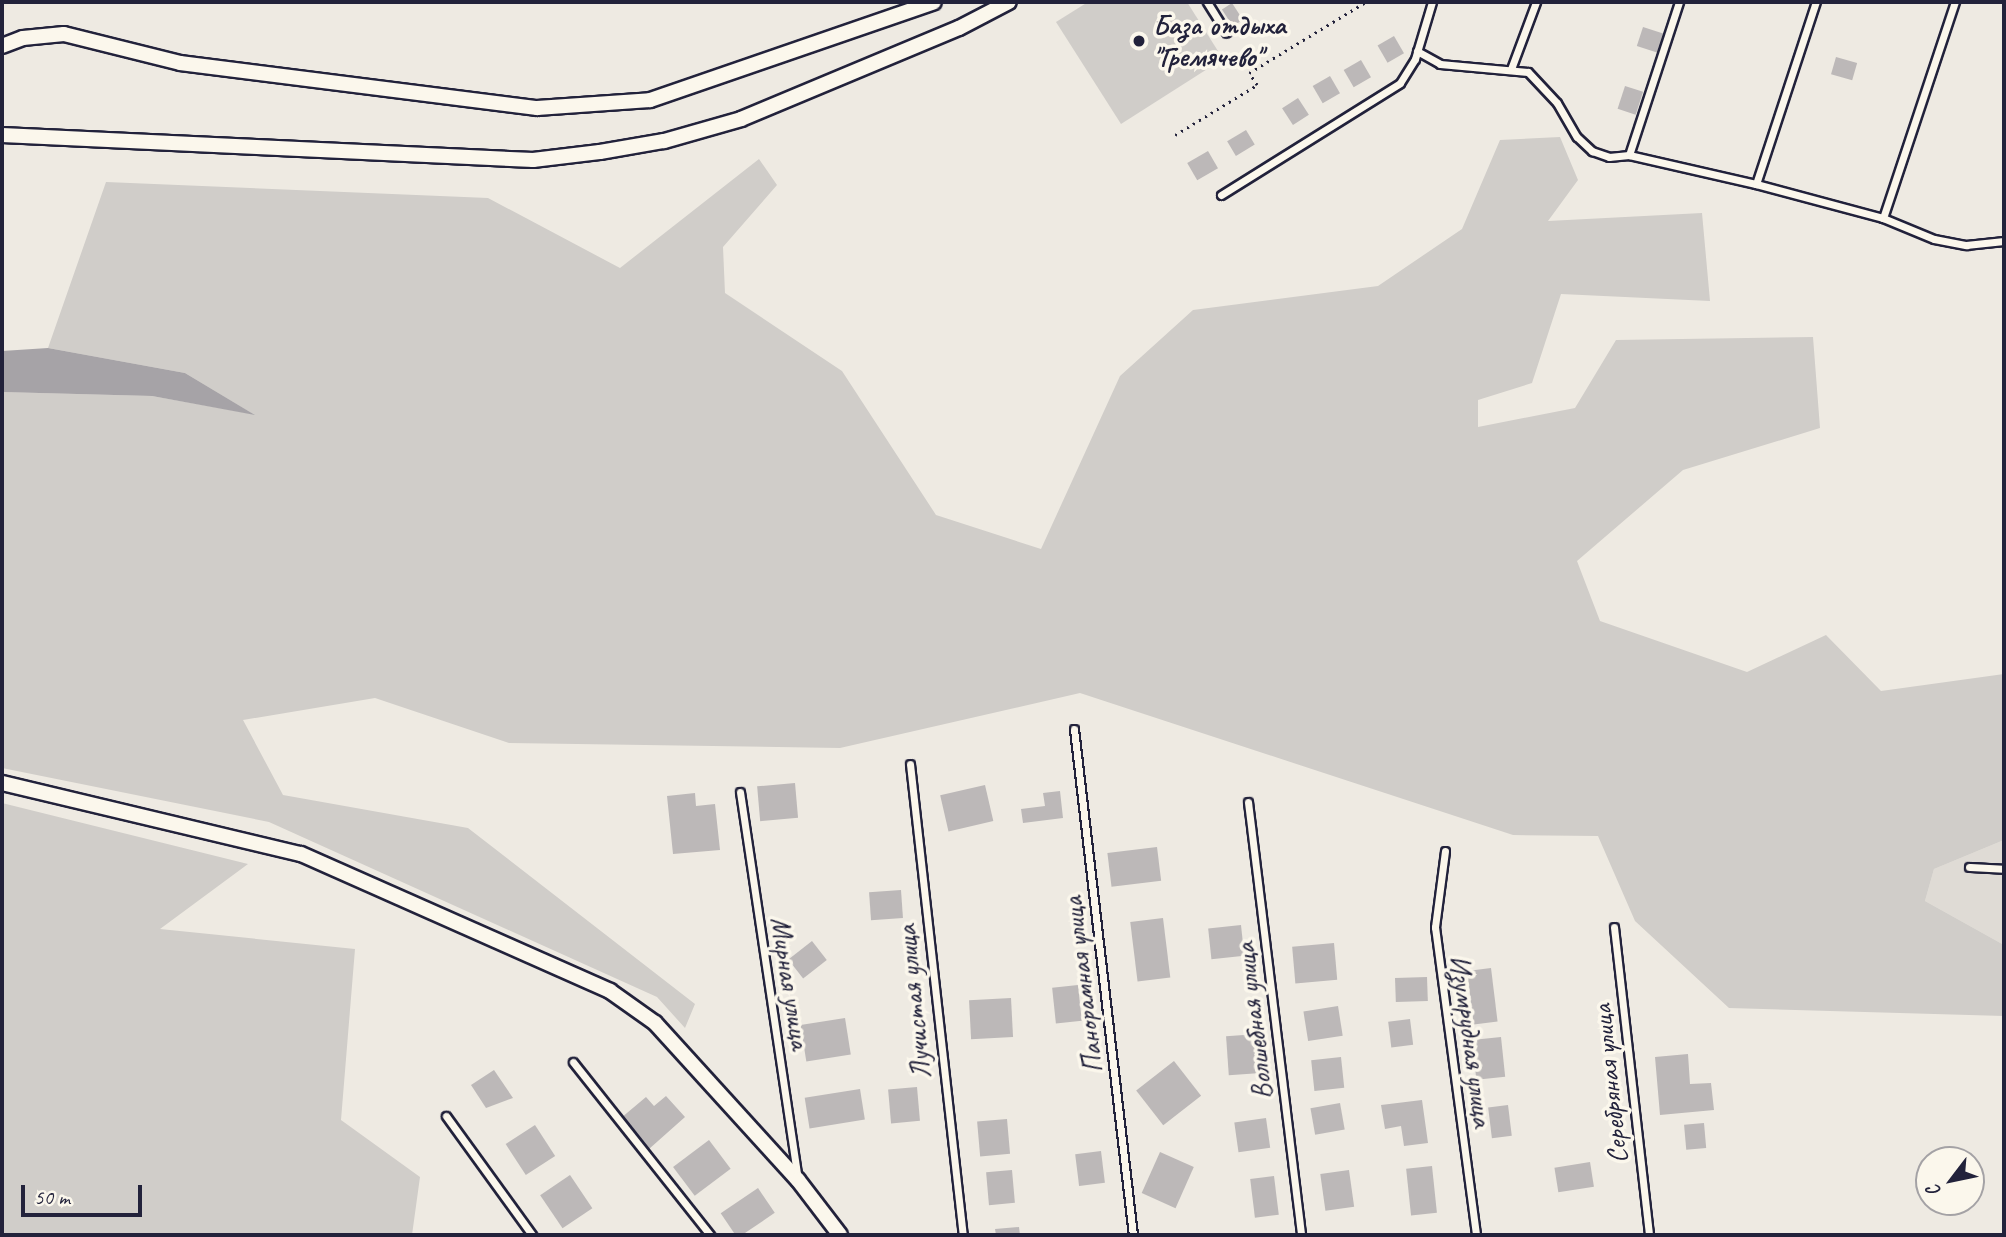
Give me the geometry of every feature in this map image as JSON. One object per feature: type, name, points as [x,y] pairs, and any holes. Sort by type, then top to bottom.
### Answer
[{"type":"street","points":[[2,46],[64,34],[180,63],[537,108],[650,100],[934,2]]},
{"type":"street","points":[[2,135],[533,160],[600,152],[664,141],[741,120],[959,28],[1009,2]]},
{"type":"street","points":[[2,783],[301,855],[610,991],[655,1023],[798,1180],[840,1235]]},
{"type":"lane","points":[[1207,2],[1226,32]]},
{"type":"lane","points":[[1221,195],[1400,83],[1417,51],[1432,2]]},
{"type":"lane","points":[[1511,69],[1536,2]]},
{"type":"lane","points":[[1629,155],[1679,2]]},
{"type":"lane","points":[[1756,184],[1816,2]]},
{"type":"lane","points":[[1883,218],[1955,2]]},
{"type":"lane","points":[[1417,51],[1440,64],[1528,72],[1541,81],[1577,137],[1592,151],[1609,157],[1629,155],[1756,184],[1883,218],[1934,239],[1966,245],[2004,241]]},
{"type":"lane","name":"Панорамная улица","points":[[1074,729],[1133,1235]]},
{"type":"lane","name":"Лучистая улица","points":[[910,764],[963,1235]]},
{"type":"lane","name":"Мирная улица","points":[[740,792],[798,1180]]},
{"type":"lane","name":"Волшебная улица","points":[[1248,802],[1301,1235]]},
{"type":"lane","name":"Изумрудная улица","points":[[1445,851],[1435,927],[1476,1235]]},
{"type":"lane","points":[[1969,867],[2004,869]]},
{"type":"lane","name":"Серебряная улица","points":[[1614,928],[1649,1235]]},
{"type":"lane","points":[[573,1062],[710,1235]]},
{"type":"lane","points":[[446,1116],[532,1235]]},
{"type":"path","points":[[1175,135],[1257,85],[1249,73],[1366,2]]},
{"type":"shaded area","points":[[1088,2],[1187,2],[1223,59],[1121,124],[1056,22]]},
{"type":"shaded area","points":[[1560,137],[1578,180],[1548,221],[1702,213],[1710,301],[1561,294],[1532,383],[1478,400],[1478,427],[1575,408],[1616,340],[1813,337],[1820,428],[1683,470],[1577,561],[1600,621],[1747,672],[1826,635],[1881,691],[2004,674],[2004,840],[1934,869],[1925,901],[2004,945],[2004,1016],[1729,1008],[1635,921],[1598,836],[1513,835],[1080,693],[840,748],[509,743],[375,698],[243,720],[283,795],[468,828],[695,1004],[685,1028],[657,997],[269,822],[2,768],[2,392],[152,396],[253,414],[185,373],[48,348],[106,182],[488,198],[620,268],[759,159],[777,185],[723,247],[725,293],[842,371],[936,515],[1041,549],[1120,376],[1193,310],[1378,286],[1462,229],[1500,140]]},
{"type":"shaded area","points":[[48,348],[185,373],[255,415],[152,396],[2,392],[2,351]]},
{"type":"shaded area","points":[[2,803],[248,864],[160,929],[355,949],[341,1120],[420,1177],[412,1235],[2,1235]]},
{"type":"shaded area","points":[[2004,840],[2004,945],[1925,901],[1934,869]]},
{"type":"building","points":[[1232,3],[1243,20],[1233,26],[1222,10]]},
{"type":"building","points":[[1643,27],[1664,34],[1658,53],[1637,46]]},
{"type":"building","points":[[1394,36],[1404,53],[1388,63],[1378,46]]},
{"type":"building","points":[[1836,57],[1857,63],[1852,80],[1831,74]]},
{"type":"building","points":[[1361,60],[1371,77],[1354,87],[1344,70]]},
{"type":"building","points":[[1330,76],[1340,93],[1323,103],[1313,86]]},
{"type":"building","points":[[1625,86],[1643,92],[1636,115],[1618,109]]},
{"type":"building","points":[[1298,98],[1309,115],[1293,125],[1282,108]]},
{"type":"building","points":[[1246,130],[1255,145],[1236,156],[1227,141]]},
{"type":"building","points":[[1208,151],[1218,168],[1197,180],[1187,163]]},
{"type":"building","points":[[795,783],[798,818],[760,821],[757,786]]},
{"type":"building","points":[[985,785],[993,821],[949,831],[940,795]]},
{"type":"building","points":[[1060,791],[1063,818],[1023,823],[1021,809],[1045,806],[1043,793]]},
{"type":"building","points":[[695,793],[696,806],[715,804],[720,850],[673,854],[667,796]]},
{"type":"building","points":[[1157,847],[1161,881],[1112,887],[1107,853]]},
{"type":"building","points":[[901,890],[903,918],[871,920],[869,892]]},
{"type":"building","points":[[1163,918],[1170,978],[1138,982],[1130,922]]},
{"type":"building","points":[[1241,925],[1244,956],[1211,959],[1208,928]]},
{"type":"building","points":[[812,941],[827,960],[803,978],[788,959]]},
{"type":"building","points":[[1334,943],[1337,980],[1295,984],[1292,947]]},
{"type":"building","points":[[1491,968],[1498,1022],[1474,1025],[1467,971]]},
{"type":"building","points":[[1427,977],[1428,1001],[1396,1002],[1395,978]]},
{"type":"building","points":[[1078,985],[1082,1021],[1056,1024],[1052,988]]},
{"type":"building","points":[[1011,998],[1013,1037],[971,1039],[969,1000]]},
{"type":"building","points":[[1338,1006],[1343,1036],[1308,1041],[1303,1011]]},
{"type":"building","points":[[845,1018],[851,1055],[806,1062],[801,1025]]},
{"type":"building","points":[[1410,1019],[1413,1045],[1391,1047],[1388,1022]]},
{"type":"building","points":[[1258,1034],[1261,1073],[1229,1075],[1226,1036]]},
{"type":"building","points":[[1501,1037],[1505,1077],[1476,1080],[1472,1040]]},
{"type":"building","points":[[1688,1054],[1690,1084],[1711,1083],[1714,1110],[1660,1115],[1655,1057]]},
{"type":"building","points":[[1341,1057],[1344,1088],[1314,1091],[1311,1060]]},
{"type":"building","points":[[1174,1061],[1201,1096],[1163,1125],[1136,1091]]},
{"type":"building","points":[[494,1070],[513,1098],[486,1108],[471,1085]]},
{"type":"building","points":[[917,1087],[920,1121],[891,1123],[888,1090]]},
{"type":"building","points":[[860,1089],[865,1120],[810,1128],[805,1098]]},
{"type":"building","points":[[666,1096],[685,1117],[649,1149],[621,1118],[646,1097],[654,1106]]},
{"type":"building","points":[[1422,1100],[1428,1143],[1404,1146],[1401,1126],[1385,1129],[1381,1105]]},
{"type":"building","points":[[1340,1103],[1345,1130],[1315,1135],[1310,1108]]},
{"type":"building","points":[[1508,1105],[1512,1136],[1492,1138],[1488,1107]]},
{"type":"building","points":[[1266,1118],[1270,1148],[1238,1152],[1234,1122]]},
{"type":"building","points":[[1007,1119],[1010,1154],[980,1156],[977,1122]]},
{"type":"building","points":[[1704,1123],[1706,1148],[1686,1150],[1684,1125]]},
{"type":"building","points":[[535,1125],[555,1156],[526,1175],[506,1144]]},
{"type":"building","points":[[709,1140],[731,1169],[695,1196],[673,1167]]},
{"type":"building","points":[[1101,1151],[1105,1183],[1079,1186],[1075,1154]]},
{"type":"building","points":[[1160,1152],[1194,1167],[1175,1208],[1142,1193]]},
{"type":"building","points":[[1590,1162],[1594,1187],[1558,1192],[1554,1168]]},
{"type":"building","points":[[1432,1166],[1437,1213],[1411,1215],[1406,1169]]},
{"type":"building","points":[[1012,1170],[1015,1203],[989,1205],[986,1172]]},
{"type":"building","points":[[1349,1170],[1354,1207],[1325,1211],[1320,1174]]},
{"type":"building","points":[[570,1175],[592,1208],[563,1228],[540,1195]]},
{"type":"building","points":[[1274,1176],[1279,1215],[1255,1218],[1250,1179]]},
{"type":"building","points":[[758,1188],[775,1213],[742,1235],[735,1235],[721,1213]]},
{"type":"building","points":[[1019,1227],[1020,1235],[996,1235],[995,1229]]},
{"type":"place","name":"База отдыха \"Гремячево\"","points":[[1139,41]]}]
